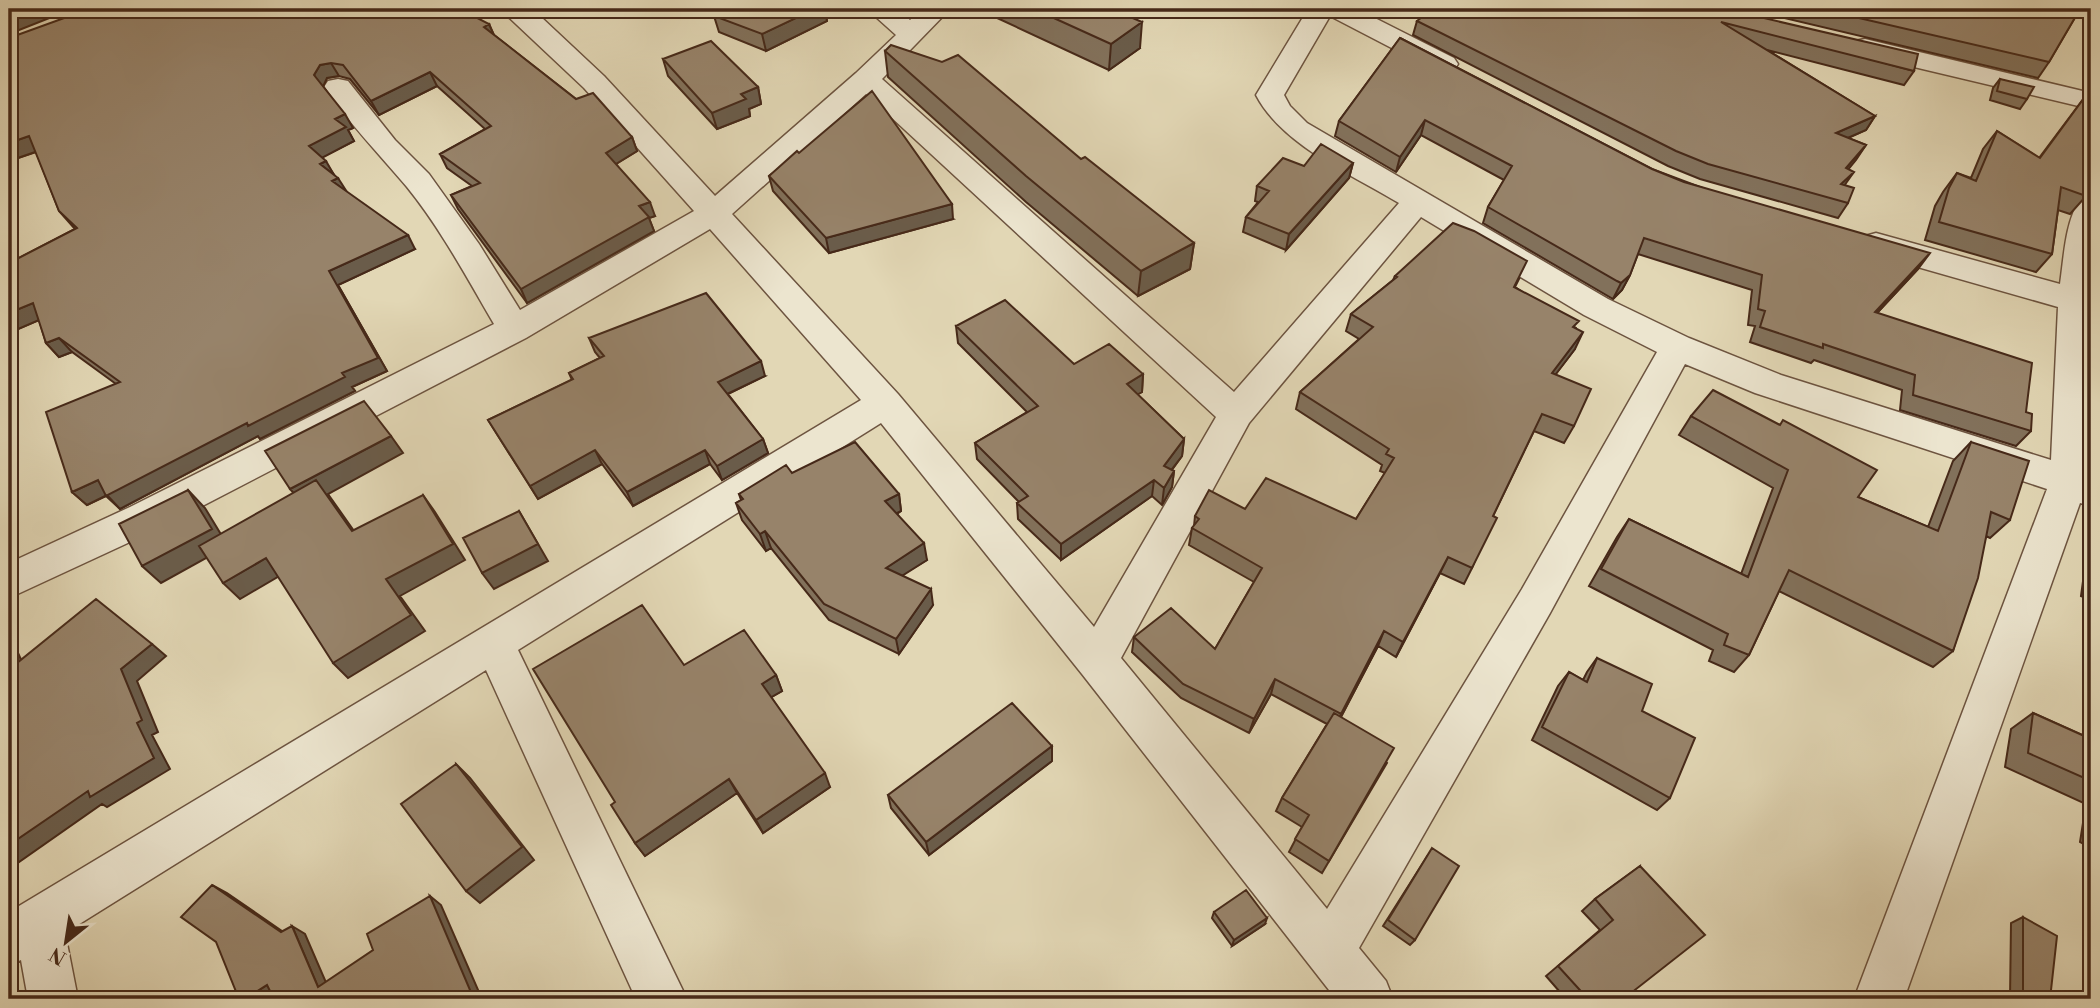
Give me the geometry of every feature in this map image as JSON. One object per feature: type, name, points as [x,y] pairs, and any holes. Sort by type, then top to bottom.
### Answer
[{"type":"street","points":[[513,9],[533,23],[594,82],[885,403],[1097,661],[1368,999]]},
{"type":"street","points":[[880,9],[911,34]]},
{"type":"street","points":[[9,581],[144,518],[514,329],[714,212],[866,79],[937,9]]},
{"type":"street","points":[[1321,9],[1270,95],[1278,110],[1297,129],[1595,307],[1677,347],[1768,383],[2080,486]]},
{"type":"street","points":[[1337,9],[1472,79]]},
{"type":"street","points":[[1838,41],[2091,101]]},
{"type":"street","points":[[866,79],[1236,414]]},
{"type":"street","points":[[338,87],[385,146],[418,181],[468,252],[514,329]]},
{"type":"street","points":[[1097,661],[1236,414],[1418,202]]},
{"type":"street","points":[[1879,999],[2080,486],[2075,300],[2082,239],[2091,206]]},
{"type":"street","points":[[1847,235],[2075,300]]},
{"type":"street","points":[[1330,951],[1536,601],[1677,347]]},
{"type":"street","points":[[52,999],[24,931],[885,403]]},
{"type":"street","points":[[494,643],[662,999]]},
{"type":"building","points":[[9,9],[27,9],[9,16]]},
{"type":"building","points":[[89,9],[233,9],[236,13],[244,9],[460,9],[489,24],[484,27],[576,99],[593,93],[632,137],[606,153],[650,202],[639,206],[649,217],[521,289],[451,195],[480,183],[440,154],[491,126],[430,72],[371,101],[343,65],[320,65],[314,75],[345,114],[335,119],[346,127],[309,146],[326,161],[320,164],[338,178],[332,181],[408,235],[329,271],[378,358],[342,373],[345,377],[248,426],[247,423],[106,496],[98,480],[72,492],[46,412],[120,382],[59,338],[46,343],[33,303],[9,313],[9,263],[77,228],[59,211],[29,136],[9,143],[9,38]]},
{"type":"building","points":[[731,9],[815,9],[762,34],[714,16]]},
{"type":"building","points":[[1034,9],[1112,9],[1142,22],[1111,44]]},
{"type":"building","points":[[1432,9],[1648,9],[1675,16],[1684,9],[1725,9],[1918,54],[1914,71],[1721,22],[1875,116],[1836,133],[1866,145],[1846,168],[1854,172],[1841,184],[1854,188],[1848,203],[1708,164],[1676,151],[1417,21]]},
{"type":"building","points":[[1820,9],[2080,9],[2049,62]]},
{"type":"building","points":[[1400,38],[1652,169],[1684,182],[1930,253],[1875,312],[2032,363],[2026,412],[2032,414],[2031,431],[1913,395],[1915,375],[1823,344],[1823,348],[1760,327],[1765,311],[1758,309],[1762,275],[1644,238],[1630,275],[1621,283],[1617,281],[1488,207],[1512,166],[1425,120],[1400,157],[1339,121]]},
{"type":"building","points":[[711,41],[758,87],[741,94],[746,99],[712,113],[663,59]]},
{"type":"building","points":[[891,45],[942,62],[958,55],[1081,159],[1085,157],[1194,243],[1141,271],[1026,176],[885,51]]},
{"type":"building","points":[[2000,79],[2034,87],[2027,99],[1997,91]]},
{"type":"building","points":[[2090,90],[2091,185],[2086,196],[2061,187],[2052,254],[1939,222],[1949,188],[1957,173],[1976,181],[1997,131],[2040,158]]},
{"type":"building","points":[[872,91],[952,204],[826,238],[769,176]]},
{"type":"building","points":[[1321,144],[1353,163],[1289,234],[1246,217],[1269,191],[1257,186],[1283,158],[1304,166]]},
{"type":"building","points":[[1453,223],[1474,231],[1527,261],[1514,287],[1579,321],[1573,327],[1583,332],[1552,373],[1591,389],[1574,426],[1542,414],[1493,516],[1497,518],[1472,568],[1448,557],[1403,642],[1384,631],[1341,714],[1275,679],[1254,719],[1183,684],[1134,637],[1171,608],[1215,649],[1262,568],[1192,528],[1199,519],[1195,516],[1209,490],[1245,509],[1266,478],[1356,519],[1394,458],[1386,454],[1389,449],[1300,392],[1373,327],[1351,314],[1397,277],[1395,276]]},
{"type":"building","points":[[706,293],[761,361],[718,382],[763,439],[717,466],[705,450],[627,492],[595,450],[530,486],[488,420],[573,379],[569,373],[604,356],[589,338]]},
{"type":"building","points":[[1005,300],[1074,364],[1109,344],[1143,374],[1127,384],[1184,439],[1164,466],[1174,471],[1164,488],[1154,480],[1061,544],[1017,503],[1028,496],[975,443],[1038,406],[956,326]]},
{"type":"building","points":[[1713,390],[1780,425],[1783,420],[1877,470],[1858,497],[1938,531],[1971,442],[2029,461],[2010,520],[1991,512],[1978,578],[1953,651],[1789,570],[1749,655],[1724,645],[1728,634],[1601,569],[1629,519],[1748,577],[1788,470],[1691,416]]},
{"type":"building","points":[[364,401],[391,436],[290,489],[265,451]]},
{"type":"building","points":[[855,442],[899,494],[885,501],[924,543],[886,568],[931,589],[896,639],[824,604],[765,531],[760,534],[736,503],[743,499],[739,494],[786,465],[792,473]]},
{"type":"building","points":[[316,480],[352,531],[423,495],[453,544],[386,579],[411,615],[333,663],[266,558],[223,583],[199,546]]},
{"type":"building","points":[[188,490],[212,529],[142,566],[119,524]]},
{"type":"building","points":[[519,511],[538,544],[482,573],[463,538]]},
{"type":"building","points":[[96,599],[152,644],[121,669],[142,720],[137,723],[154,758],[90,797],[88,791],[9,845],[9,659],[12,667]]},
{"type":"building","points":[[642,605],[684,665],[744,630],[776,675],[762,684],[825,773],[756,820],[729,779],[635,843],[611,805],[615,802],[533,669]]},
{"type":"building","points":[[1597,658],[1652,684],[1642,711],[1695,738],[1670,798],[1542,727],[1569,672],[1587,682]]},
{"type":"building","points":[[1012,703],[1052,746],[926,842],[888,795]]},
{"type":"building","points":[[1334,713],[1394,748],[1329,861],[1295,839],[1309,815],[1282,798]]},
{"type":"building","points":[[2033,713],[2091,739],[2091,781],[2028,753]]},
{"type":"building","points":[[456,764],[522,847],[466,891],[401,804]]},
{"type":"building","points":[[1432,848],[1459,866],[1415,940],[1388,920]]},
{"type":"building","points":[[1640,866],[1705,935],[1631,993],[1637,999],[1588,999],[1558,966],[1613,920],[1595,899]]},
{"type":"building","points":[[212,885],[281,932],[292,926],[318,987],[373,950],[367,934],[430,896],[473,997],[274,999],[267,985],[245,999],[239,999],[216,942],[181,917]]},
{"type":"building","points":[[1246,890],[1267,918],[1234,940],[1214,912]]},
{"type":"building","points":[[2023,917],[2057,936],[2050,999],[2023,999]]}]
